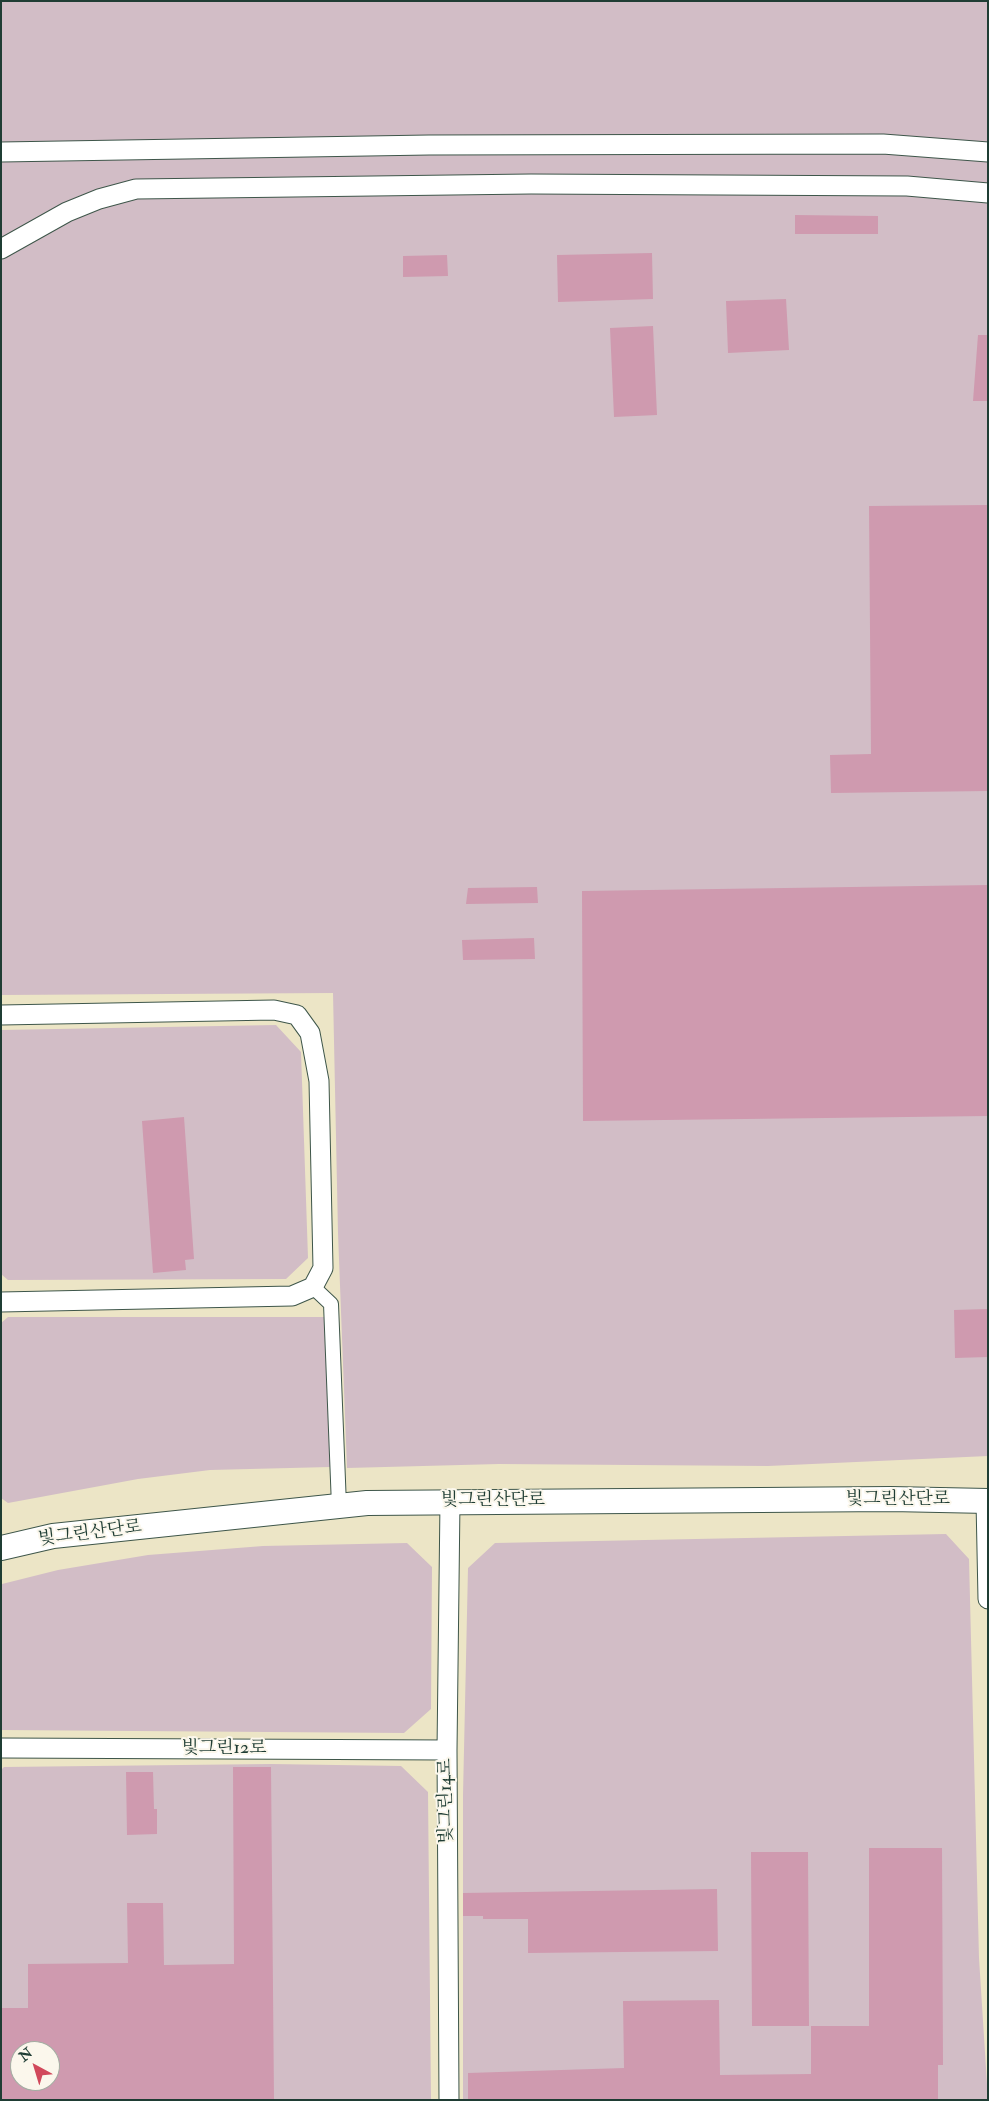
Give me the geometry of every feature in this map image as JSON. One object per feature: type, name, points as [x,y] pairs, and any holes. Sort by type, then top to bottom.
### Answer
[{"type":"street","points":[[1,152],[430,145],[874,144],[988,152]]},
{"type":"street","points":[[1,248],[67,212],[99,199],[136,189],[531,184],[907,186],[988,193]]},
{"type":"street","points":[[1,1015],[274,1010],[297,1015],[310,1033],[319,1081],[323,1268],[313,1287],[292,1296],[1,1302]]},
{"type":"street","points":[[313,1287],[331,1304],[340,1506]]},
{"type":"street","points":[[987,1500],[988,1599]]},
{"type":"street","name":"빛그린산단로","points":[[1,1548],[53,1536],[340,1506],[450,1501],[987,1500]]},
{"type":"street","name":"빛그린14로","points":[[450,1501],[447,1750],[450,2100]]},
{"type":"street","name":"빛그린12로","points":[[1,1748],[447,1750]]},
{"type":"shaded area","points":[[1,1],[988,1],[988,1456],[768,1466],[499,1464],[347,1468],[338,1233],[333,993],[1,995]]},
{"type":"shaded area","points":[[276,1025],[301,1052],[308,1258],[286,1279],[8,1280],[1,1274],[1,1030]]},
{"type":"shaded area","points":[[8,1317],[325,1317],[330,1467],[210,1470],[138,1479],[8,1503],[1,1498],[1,1323]]},
{"type":"shaded area","points":[[946,1534],[969,1559],[979,1958],[988,2100],[463,2100],[463,1795],[468,1568],[495,1543]]},
{"type":"shaded area","points":[[407,1543],[432,1567],[431,1709],[404,1733],[1,1730],[2,1584],[58,1570],[148,1555],[263,1546]]},
{"type":"shaded area","points":[[271,1764],[401,1766],[428,1792],[431,2100],[1,2100],[1,1770],[4,1767]]},
{"type":"building","points":[[795,215],[878,216],[878,234],[795,234]]},
{"type":"building","points":[[652,253],[653,299],[558,302],[557,255]]},
{"type":"building","points":[[447,255],[448,276],[403,277],[403,256]]},
{"type":"building","points":[[786,299],[789,350],[728,353],[726,301]]},
{"type":"building","points":[[653,326],[657,415],[614,417],[610,328]]},
{"type":"building","points":[[978,335],[988,335],[988,401],[973,401]]},
{"type":"building","points":[[988,505],[988,791],[831,793],[830,755],[871,754],[869,506]]},
{"type":"building","points":[[988,885],[988,1116],[583,1121],[582,891]]},
{"type":"building","points":[[537,887],[538,903],[466,904],[468,888]]},
{"type":"building","points":[[534,938],[535,959],[463,960],[462,940]]},
{"type":"building","points":[[184,1117],[194,1259],[185,1260],[186,1270],[153,1273],[142,1121]]},
{"type":"building","points":[[988,1309],[988,1357],[955,1358],[954,1310]]},
{"type":"building","points":[[233,1767],[271,1767],[274,2100],[1,2100],[1,2008],[28,2008],[28,1964],[128,1963],[127,1903],[163,1903],[164,1965],[234,1964]]},
{"type":"building","points":[[126,1772],[153,1772],[154,1809],[157,1809],[157,1834],[127,1835]]},
{"type":"building","points":[[869,1848],[942,1848],[943,2065],[938,2065],[938,2100],[468,2100],[468,2073],[624,2068],[623,2001],[719,2000],[720,2075],[811,2074],[811,2026],[869,2026]]},
{"type":"building","points":[[751,1852],[808,1852],[809,2026],[752,2026]]},
{"type":"building","points":[[717,1889],[718,1951],[528,1953],[528,1919],[483,1919],[483,1916],[463,1916],[463,1893]]}]
